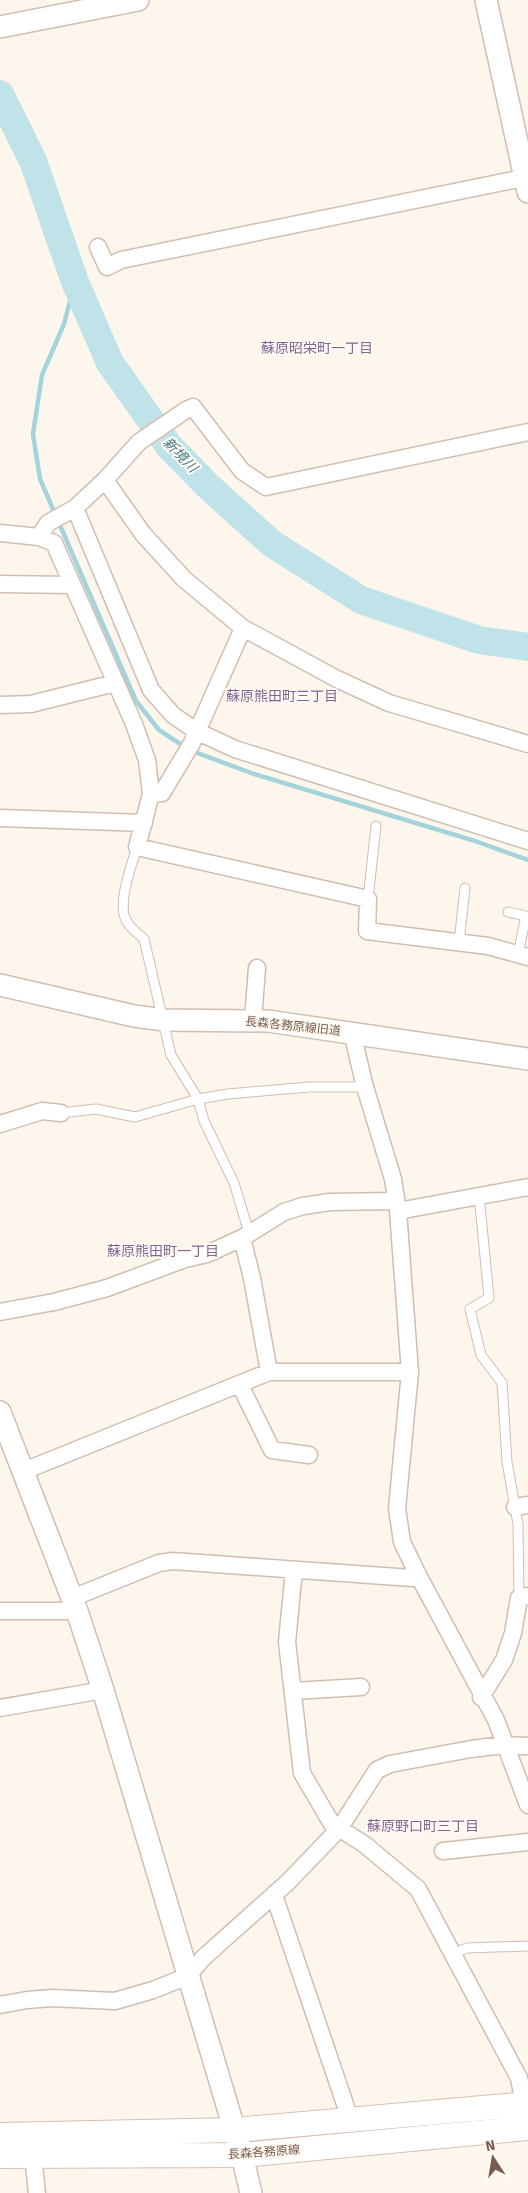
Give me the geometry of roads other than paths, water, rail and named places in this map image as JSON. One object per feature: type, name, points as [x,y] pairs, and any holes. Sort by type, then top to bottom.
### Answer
[{"type":"main road","name":"長森各務原線","points":[[0,2135],[234,2130],[526,2104]]},
{"type":"main road","name":"長森各務原線","points":[[0,2156],[242,2155],[528,2131]]},
{"type":"street","points":[[3,27],[138,0]]},
{"type":"street","points":[[98,247],[107,267],[121,260],[527,182],[486,0]]},
{"type":"street","points":[[39,537],[48,523],[71,509],[105,480],[139,442],[186,410],[193,408],[242,471],[266,487],[528,432]]},
{"type":"street","points":[[105,480],[143,534],[184,579],[243,628],[337,680],[389,703],[528,744]]},
{"type":"street","points":[[71,509],[151,690],[194,737],[528,841]]},
{"type":"street","points":[[0,533],[39,537],[54,543],[134,724],[147,760],[151,794],[138,847],[368,899],[367,930],[488,946],[523,956]]},
{"type":"street","points":[[0,584],[72,585]]},
{"type":"street","points":[[151,794],[162,793],[183,759],[243,628]]},
{"type":"street","points":[[0,705],[31,704],[115,683]]},
{"type":"street","points":[[0,818],[144,823]]},
{"type":"street","points":[[253,1020],[257,968]]},
{"type":"street","name":"長森各務原線旧道","points":[[0,985],[134,1016],[164,1020],[253,1020],[528,1058]]},
{"type":"street","points":[[356,1033],[354,1041],[364,1087],[393,1179],[397,1206],[410,1372],[397,1508],[402,1542],[481,1696],[496,1720],[528,1805]]},
{"type":"street","points":[[0,1124],[42,1111],[61,1114]]},
{"type":"street","points":[[0,1312],[54,1302],[107,1288],[185,1259],[207,1254],[246,1236],[284,1212],[304,1206],[330,1202],[397,1206],[479,1196],[528,1187]]},
{"type":"street","points":[[246,1236],[269,1372]]},
{"type":"street","points":[[24,1471],[269,1372],[410,1372]]},
{"type":"street","points":[[240,1385],[272,1450],[309,1455]]},
{"type":"street","points":[[0,1412],[75,1605],[103,1690],[242,2155],[251,2193]]},
{"type":"street","points":[[0,1611],[75,1605],[159,1563],[173,1561],[412,1578],[418,1575]]},
{"type":"street","points":[[294,1570],[287,1642],[302,1774],[332,1824],[364,1844],[418,1889],[519,2078],[526,2104]]},
{"type":"street","points":[[481,1696],[504,1660],[524,1597]]},
{"type":"street","points":[[294,1692],[361,1686]]},
{"type":"street","points":[[0,1708],[103,1690]]},
{"type":"street","points":[[0,2005],[35,1999],[115,2000],[153,1990],[188,1976],[203,1958],[274,1895],[339,1829],[377,1770],[390,1764],[504,1745],[528,1746]]},
{"type":"street","points":[[444,1851],[528,1842]]},
{"type":"street","points":[[274,1895],[346,2107],[348,2121]]},
{"type":"street","points":[[34,2156],[37,2193]]},
{"type":"lane","points":[[368,899],[376,826]]},
{"type":"lane","points":[[138,847],[125,887],[124,918],[131,928],[144,940],[172,1055],[198,1099],[204,1121],[234,1183],[246,1236]]},
{"type":"lane","points":[[459,942],[465,888]]},
{"type":"lane","points":[[508,912],[526,916],[523,956]]},
{"type":"lane","points":[[61,1114],[96,1109],[135,1117],[198,1099],[228,1094],[309,1087],[364,1087]]},
{"type":"lane","points":[[479,1196],[489,1298],[470,1309],[481,1355],[502,1383],[507,1462],[521,1506],[518,1524],[524,1597]]},
{"type":"lane","points":[[452,1954],[467,1948],[528,1946]]},
{"type":"waterway","name":"新境川","points":[[0,94],[33,161],[75,282],[110,363],[169,446],[207,485],[271,543],[361,600],[479,640],[528,647]]},
{"type":"waterway","points":[[75,282],[64,324],[42,375],[33,434],[40,479],[136,701],[159,730],[185,747]]},
{"type":"waterway","points":[[192,751],[254,774],[475,841],[528,860]]},
{"type":"district","name":"蘇原昭栄町一丁目","points":[[317,348]]},
{"type":"district","name":"蘇原熊田町三丁目","points":[[282,696]]},
{"type":"district","name":"蘇原熊田町一丁目","points":[[163,1251]]},
{"type":"district","name":"蘇原野口町三丁目","points":[[423,1826]]}]
